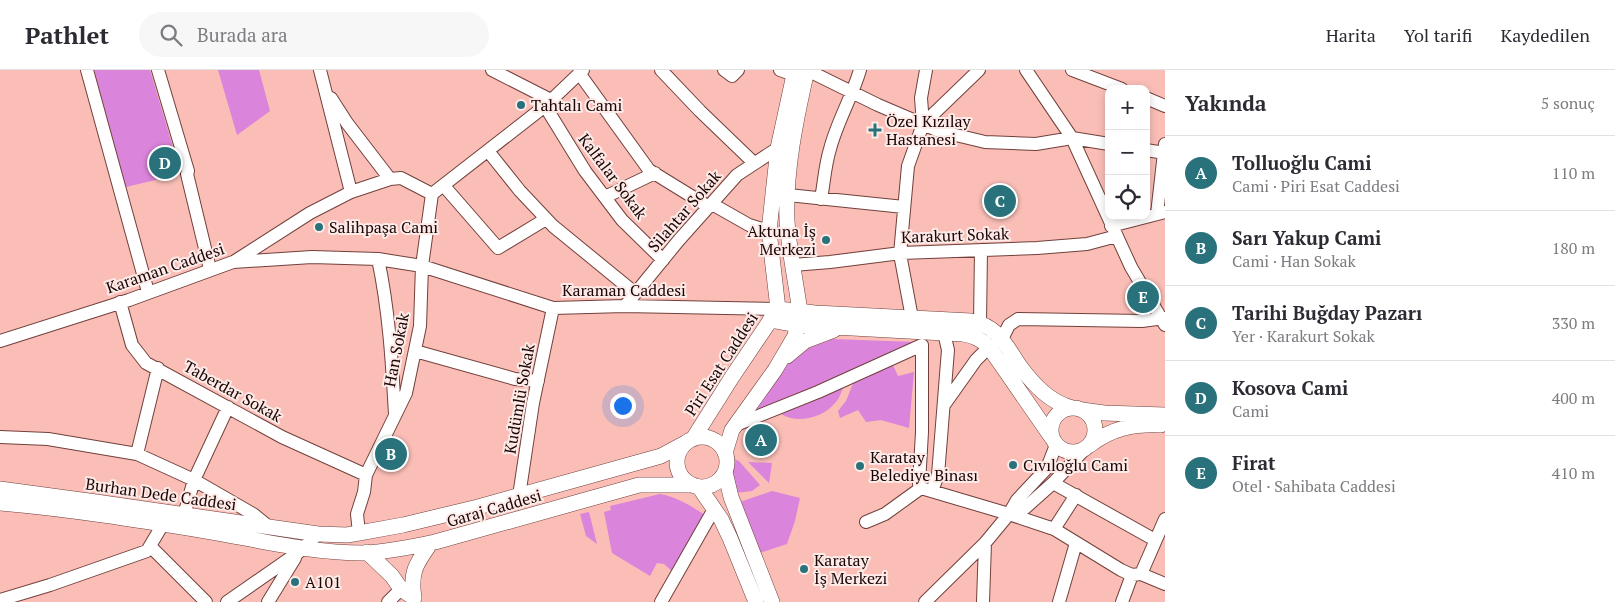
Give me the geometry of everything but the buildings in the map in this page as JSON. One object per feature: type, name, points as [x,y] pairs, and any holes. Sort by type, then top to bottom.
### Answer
[{"type":"main road","points":[[774,315],[769,231],[778,148],[794,71]]},
{"type":"main road","points":[[725,453],[732,430],[795,336],[799,318],[787,220],[795,123],[794,71]]},
{"type":"main road","name":"Karaman Caddesi","points":[[774,315],[841,327],[973,335],[996,343]]},
{"type":"main road","name":"Piri Esat Caddesi","points":[[690,440],[774,315]]},
{"type":"main road","name":"Karaman Caddesi","points":[[799,318],[912,318],[980,323]]},
{"type":"main road","points":[[980,323],[991,328],[996,343],[1054,441],[1062,450],[1077,452],[1087,448],[1103,435],[1132,426],[1146,424],[1165,426]]},
{"type":"main road","points":[[780,361],[805,341],[841,327]]},
{"type":"main road","points":[[996,343],[1037,386],[1058,403],[1087,413],[1095,424],[1094,439],[1087,448]]},
{"type":"main road","points":[[1054,441],[1051,431],[1052,424],[1055,418],[1066,409],[1104,413],[1165,415]]},
{"type":"main road","points":[[696,486],[714,484],[724,472],[725,453],[721,446],[708,438],[701,437],[690,440],[678,454],[678,470],[682,477],[696,486],[714,509],[730,538],[756,602]]},
{"type":"main road","name":"Garaj Caddesi","points":[[318,534],[347,535],[412,523],[519,496],[661,456],[690,440]]},
{"type":"main road","points":[[724,472],[731,497],[772,602]]},
{"type":"main road","name":"Garaj Caddesi","points":[[301,550],[367,552],[404,549],[430,544],[639,485],[696,486]]},
{"type":"main road","name":"Burhan Dede Caddesi","points":[[0,489],[318,534]]},
{"type":"main road","name":"Burhan Dede Caddesi","points":[[0,503],[163,524],[262,540],[301,550]]},
{"type":"main road","points":[[411,596],[413,572],[430,544]]},
{"type":"main road","points":[[367,552],[411,596]]},
{"type":"street","points":[[87,70],[148,292]]},
{"type":"street","points":[[158,70],[188,171],[187,174],[210,269]]},
{"type":"street","points":[[320,70],[351,192]]},
{"type":"street","points":[[492,70],[548,103]]},
{"type":"street","points":[[661,70],[754,163]]},
{"type":"street","points":[[724,70],[732,76],[738,70]]},
{"type":"street","points":[[822,199],[829,151],[837,127],[853,93],[860,70]]},
{"type":"street","points":[[912,318],[900,253],[908,166],[923,124],[921,98],[926,70]]},
{"type":"street","points":[[923,124],[979,70]]},
{"type":"street","points":[[944,405],[976,360],[996,343],[1009,326],[1018,319],[1164,320],[1131,268],[1072,138],[1026,70]]},
{"type":"street","points":[[1072,70],[1111,85]]},
{"type":"street","points":[[794,71],[853,93],[939,131],[985,142],[1036,144],[1072,138],[1105,143]]},
{"type":"street","points":[[233,262],[310,212],[351,192],[390,179],[400,178],[432,194],[548,103],[581,72],[649,170],[749,225],[769,231]]},
{"type":"street","points":[[324,88],[347,123],[390,179]]},
{"type":"street","points":[[1150,100],[1165,106]]},
{"type":"street","name":"Kalfalar Sokak","points":[[548,103],[585,171],[622,220],[662,260]]},
{"type":"street","name":"Silahtar Sokak","points":[[625,306],[662,260],[737,175],[778,148]]},
{"type":"street","points":[[1150,150],[1165,150],[1161,213]]},
{"type":"street","points":[[488,151],[520,191],[553,226],[636,293]]},
{"type":"street","points":[[605,197],[655,173]]},
{"type":"street","points":[[444,186],[498,248],[546,219]]},
{"type":"street","name":"Han Sokak","points":[[359,533],[357,514],[364,492],[366,475],[406,393],[415,352],[420,326],[422,266],[432,194]]},
{"type":"street","points":[[788,195],[904,207]]},
{"type":"street","name":"Karakurt Sokak","points":[[793,265],[900,253],[1037,248],[1087,244],[1114,231],[1161,213]]},
{"type":"street","points":[[980,323],[981,250]]},
{"type":"street","name":"Karaman Caddesi","points":[[0,341],[120,302],[233,262],[312,257],[378,259],[422,266],[553,308],[625,306],[774,315]]},
{"type":"street","points":[[378,259],[390,333],[395,414]]},
{"type":"street","name":"Taberdar Sokak","points":[[120,302],[132,345],[146,363],[282,437],[366,475]]},
{"type":"street","name":"Kudümlü Sokak","points":[[519,496],[538,381],[553,308]]},
{"type":"street","points":[[866,522],[885,514],[927,489],[938,475],[948,350],[944,333]]},
{"type":"street","points":[[736,425],[818,392],[922,345],[922,432],[919,484],[927,489],[1054,529],[1120,570],[1165,584]]},
{"type":"street","points":[[415,352],[515,379],[538,381]]},
{"type":"street","points":[[137,454],[158,368]]},
{"type":"street","points":[[184,515],[194,480],[228,407]]},
{"type":"street","points":[[0,437],[48,439],[137,454],[194,480],[253,514],[269,527]]},
{"type":"street","points":[[925,602],[985,543],[1009,514],[1017,500],[1047,468],[1054,441]]},
{"type":"street","points":[[1009,514],[1025,508],[1087,448]]},
{"type":"street","points":[[1053,482],[1155,540]]},
{"type":"street","points":[[1054,529],[1076,495]]},
{"type":"street","points":[[661,602],[714,509]]},
{"type":"street","points":[[1122,602],[1165,519]]},
{"type":"street","points":[[0,600],[50,585],[147,551],[163,524]]},
{"type":"street","points":[[227,602],[301,550],[318,534]]},
{"type":"street","points":[[983,602],[985,543]]},
{"type":"street","points":[[1058,602],[1076,543]]},
{"type":"street","points":[[150,546],[206,602]]},
{"type":"street","points":[[268,602],[301,550]]},
{"type":"street","points":[[388,602],[411,596]]},
{"type":"shaded area","points":[[94,70],[150,70],[181,174],[126,187]]},
{"type":"shaded area","points":[[218,70],[259,70],[270,111],[237,135]]},
{"type":"shaded area","points":[[833,339],[915,342],[751,417],[788,364],[809,348]]},
{"type":"shaded area","points":[[892,363],[898,376],[914,372],[909,428],[881,420],[866,422],[858,410],[840,418],[838,411],[846,401],[854,381]]},
{"type":"shaded area","points":[[844,385],[835,403],[817,416],[794,419],[781,414]]},
{"type":"shaded area","points":[[734,459],[739,461],[760,485],[752,491],[735,493],[732,473]]},
{"type":"shaded area","points":[[748,462],[772,463],[769,483]]},
{"type":"shaded area","points":[[772,491],[800,498],[795,521],[787,544],[757,554],[737,503]]},
{"type":"shaded area","points":[[660,494],[689,505],[705,515],[674,573],[664,564],[657,563],[650,576],[612,553],[604,512],[611,510],[610,506]]},
{"type":"shaded area","points":[[589,512],[597,544],[586,536],[580,514]]},
{"type":"place","name":"Tahtalı Cami","points":[[521,105]]},
{"type":"place","name":"Özel Kızılay Hastanesi","points":[[875,130]]},
{"type":"place","name":"Kosova Cami","points":[[165,163]]},
{"type":"place","name":"Tarihi Buğday Pazarı","points":[[1000,201]]},
{"type":"place","name":"Salihpaşa Cami","points":[[319,227]]},
{"type":"place","name":"Aktuna İş Merkezi","points":[[826,240]]},
{"type":"place","name":"Firat","points":[[1143,297]]},
{"type":"place","name":"Tolluoğlu Cami","points":[[761,440]]},
{"type":"place","name":"Sarı Yakup Cami","points":[[391,454]]},
{"type":"place","name":"Cıvıloğlu Cami","points":[[1013,465]]},
{"type":"place","name":"Karatay Belediye Binası","points":[[860,466]]},
{"type":"place","name":"Karatay İş Merkezi","points":[[804,569]]},
{"type":"place","name":"A101","points":[[295,582]]}]
